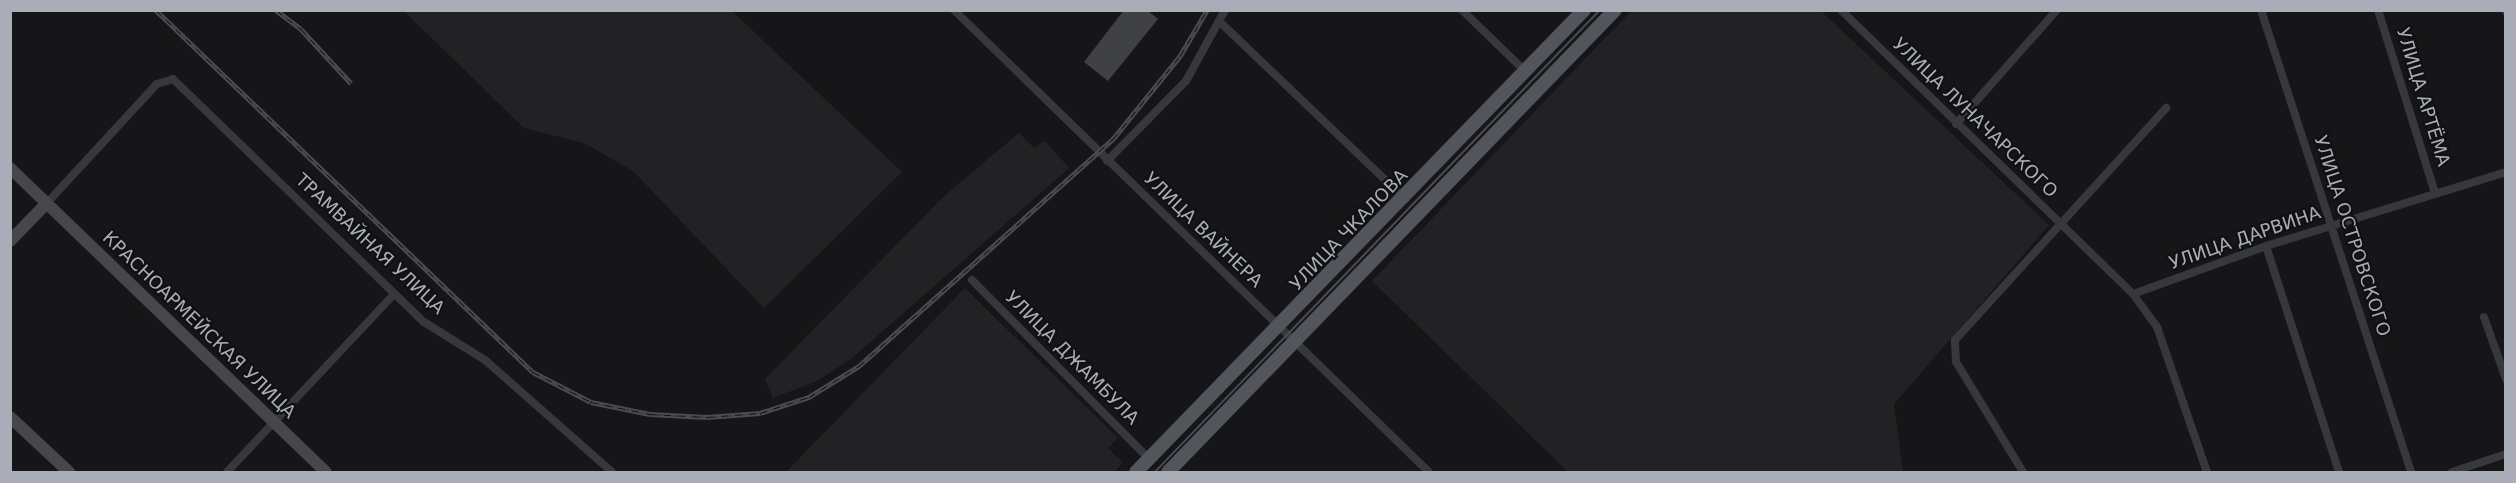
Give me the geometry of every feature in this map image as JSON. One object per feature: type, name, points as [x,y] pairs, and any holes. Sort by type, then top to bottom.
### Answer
[{"type":"main road","name":"УЛИЦА ЧКАЛОВА","points":[[1136,472],[1405,199],[1584,10]]},
{"type":"main road","points":[[1170,472],[1615,10]]},
{"type":"street","name":"УЛИЦА ВАЙНЕРА","points":[[954,10],[1429,472]]},
{"type":"street","points":[[1107,161],[1186,81],[1221,23],[1225,10]]},
{"type":"street","points":[[1462,10],[1526,72]]},
{"type":"street","name":"УЛИЦА ЛУНАЧАРСКОГО","points":[[1841,10],[2133,294],[2157,327],[2207,472]]},
{"type":"street","points":[[1956,124],[2057,10]]},
{"type":"street","name":"УЛИЦА ОСТРОВСКОГО","points":[[2261,10],[2411,472]]},
{"type":"street","name":"УЛИЦА АРТЁМА","points":[[2378,10],[2436,193]]},
{"type":"street","points":[[1221,23],[1405,199]]},
{"type":"street","name":"ТРАМВАЙНАЯ УЛИЦА","points":[[47,203],[168,78],[178,82],[394,294],[430,326],[479,355],[612,472]]},
{"type":"street","name":"УЛИЦА ЛУНАЧАРСКОГО","points":[[2061,224],[2166,108]]},
{"type":"street","name":"КРАСНОАРМЕЙСКАЯ УЛИЦА","points":[[10,168],[327,472]]},
{"type":"street","name":"УЛИЦА ДАРВИНА","points":[[2133,294],[2266,246],[2505,172]]},
{"type":"street","points":[[10,242],[47,203]]},
{"type":"street","points":[[2023,472],[1956,362],[1953,347],[1959,333],[2061,224]]},
{"type":"street","points":[[2266,246],[2339,472]]},
{"type":"street","name":"УЛИЦА ДЖАМБУЛА","points":[[972,280],[1149,459]]},
{"type":"street","points":[[227,472],[394,294]]},
{"type":"street","points":[[2484,317],[2505,379]]},
{"type":"street","points":[[10,417],[69,472]]},
{"type":"street","points":[[2452,472],[2505,454]]},
{"type":"shaded area","points":[[404,11],[732,11],[902,172],[764,308],[633,171],[584,143],[524,128]]},
{"type":"shaded area","points":[[1631,11],[1821,11],[2049,225],[1894,404],[1903,472],[1568,472],[1372,281]]},
{"type":"shaded area","points":[[1019,133],[1034,148],[1045,141],[1069,168],[852,358],[817,381],[773,398],[765,379],[943,197]]},
{"type":"shaded area","points":[[965,288],[1118,438],[1108,448],[1123,463],[1114,472],[786,472]]},
{"type":"building","points":[[1124,10],[1147,10],[1158,19],[1108,81],[1084,62]]},
{"type":"tram line","points":[[1155,472],[1600,10]]},
{"type":"railway","points":[[156,10],[533,372],[591,402],[650,414],[707,417],[760,413],[809,397],[859,366],[1113,139],[1180,56],[1207,10]]},
{"type":"railway","points":[[276,10],[301,29],[351,83]]}]
